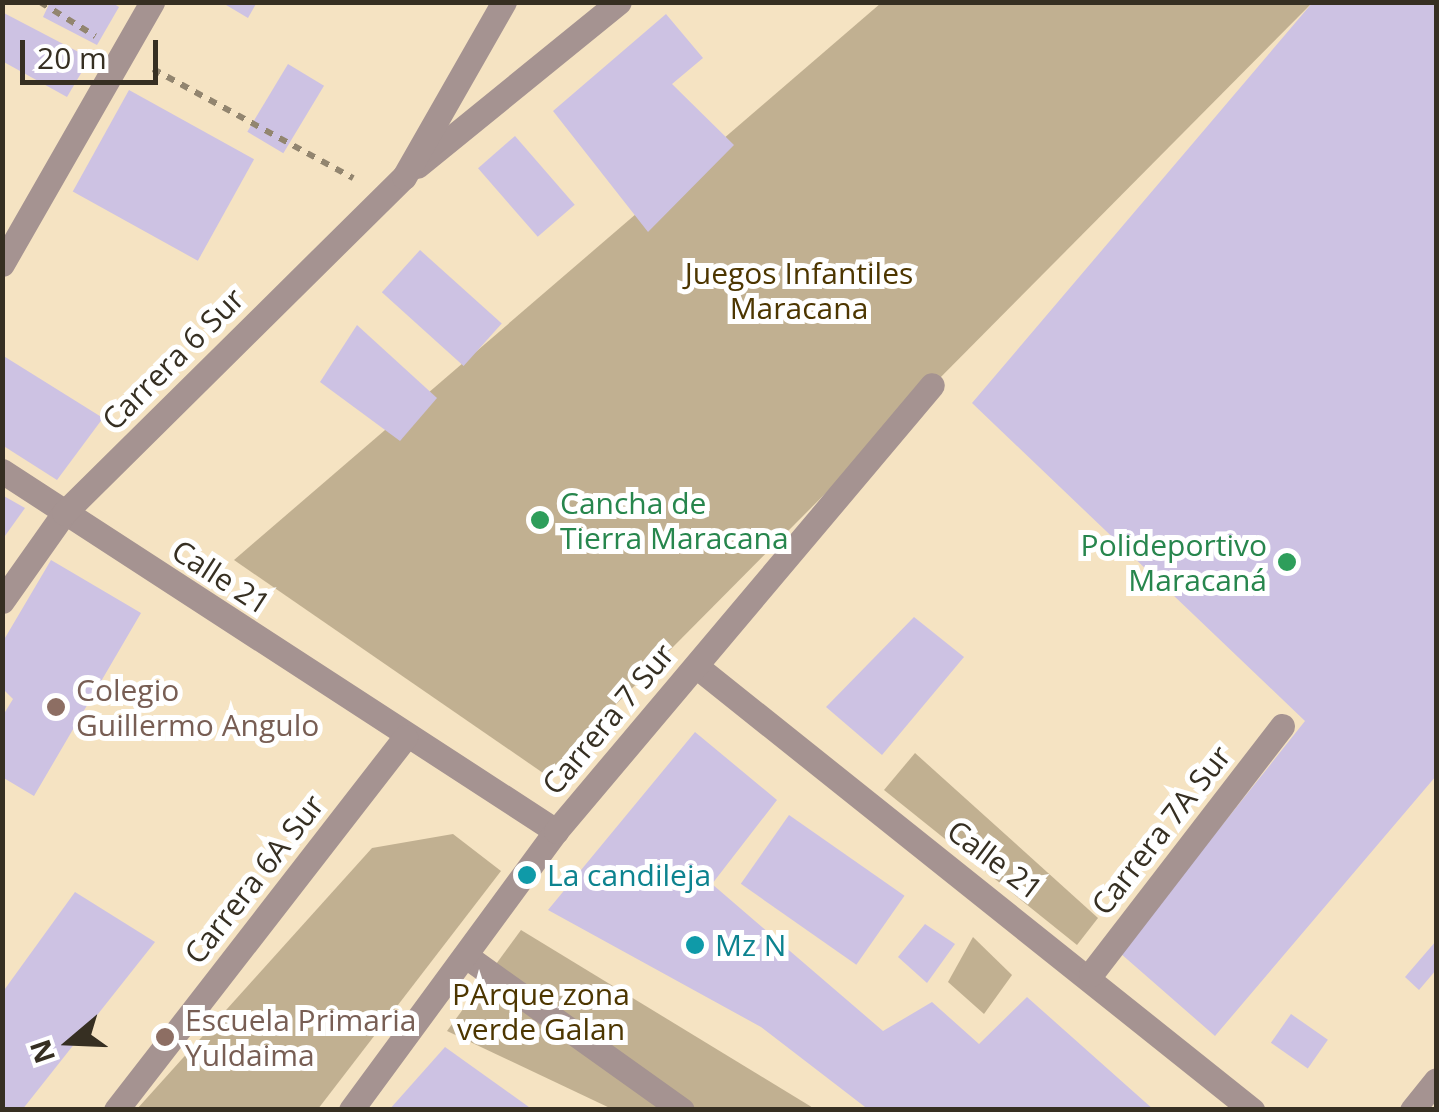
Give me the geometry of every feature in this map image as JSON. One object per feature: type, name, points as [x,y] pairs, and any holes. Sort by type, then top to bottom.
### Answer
[{"type":"street","points":[[2,264],[152,2]]},
{"type":"street","name":"Carrera 6 Sur","points":[[404,177],[504,2]]},
{"type":"street","name":"Carrera 6 Sur","points":[[2,600],[64,513],[404,177],[619,2]]},
{"type":"street","name":"Carrera 7 Sur","points":[[351,1110],[556,830],[932,385]]},
{"type":"street","name":"Calle 21","points":[[2,472],[405,736],[556,830]]},
{"type":"street","name":"Calle 21","points":[[696,666],[1091,974],[1252,1110]]},
{"type":"street","name":"Carrera 7A Sur","points":[[1091,974],[1282,726]]},
{"type":"street","name":"Carrera 6A Sur","points":[[116,1110],[405,736]]},
{"type":"street","points":[[466,956],[682,1110]]},
{"type":"street","points":[[1412,1110],[1436,1080]]},
{"type":"path","points":[[40,2],[124,53],[385,196]]},
{"type":"green space","name":"Juegos Infantiles Maracana","points":[[881,3],[1312,3],[546,775],[234,560]]},
{"type":"green space","points":[[915,753],[1098,918],[1077,945],[884,790]]},
{"type":"green space","points":[[453,834],[501,871],[318,1109],[137,1109],[372,848]]},
{"type":"green space","name":"PArque zona verde Galan","points":[[521,930],[814,1109],[612,1109],[447,1031]]},
{"type":"green space","points":[[973,937],[1012,975],[984,1014],[948,982]]},
{"type":"building","points":[[50,2],[111,2],[119,7],[97,45],[43,17]]},
{"type":"building","points":[[221,2],[257,2],[248,18]]},
{"type":"building","name":"Polideportivo Maracaná","points":[[1313,2],[1436,2],[1436,776],[1215,1036],[1120,953],[1305,721],[972,403]]},
{"type":"building","points":[[2,12],[90,58],[67,97],[2,61]]},
{"type":"building","points":[[666,14],[703,58],[672,84],[734,145],[648,232],[553,111]]},
{"type":"building","points":[[288,64],[324,86],[283,153],[247,132]]},
{"type":"building","points":[[129,90],[254,159],[198,261],[73,191]]},
{"type":"building","points":[[515,136],[575,205],[538,237],[478,168]]},
{"type":"building","points":[[420,250],[502,324],[464,366],[382,292]]},
{"type":"building","points":[[357,325],[437,398],[400,441],[320,382]]},
{"type":"building","points":[[2,355],[103,418],[57,480],[2,445]]},
{"type":"building","points":[[2,495],[25,508],[2,540]]},
{"type":"building","points":[[51,560],[141,613],[34,796],[2,777],[2,717],[13,699],[2,688],[2,643]]},
{"type":"building","points":[[914,617],[964,657],[882,755],[826,707]]},
{"type":"building","name":"Mz N","points":[[695,732],[777,800],[712,884],[883,1031],[932,1002],[979,1044],[1027,997],[1154,1110],[869,1110],[761,1027],[548,910]]},
{"type":"building","points":[[789,815],[905,896],[856,965],[741,884]]},
{"type":"building","points":[[75,892],[155,942],[22,1110],[2,1110],[2,993]]},
{"type":"building","points":[[925,924],[955,944],[927,983],[898,957]]},
{"type":"building","points":[[1436,941],[1436,970],[1419,990],[1405,977]]},
{"type":"building","points":[[1291,1014],[1328,1040],[1308,1068],[1271,1043]]},
{"type":"building","points":[[445,1047],[533,1110],[389,1110]]},
{"type":"place","name":"Cancha de Tierra Maracana","points":[[540,520]]},
{"type":"place","name":"Polideportivo Maracaná","points":[[1287,562]]},
{"type":"place","name":"Colegio Guillermo Angulo","points":[[56,707]]},
{"type":"place","name":"La candileja","points":[[527,875]]},
{"type":"place","name":"Mz N","points":[[695,945]]},
{"type":"place","name":"Escuela Primaria Yuldaima","points":[[165,1037]]}]
